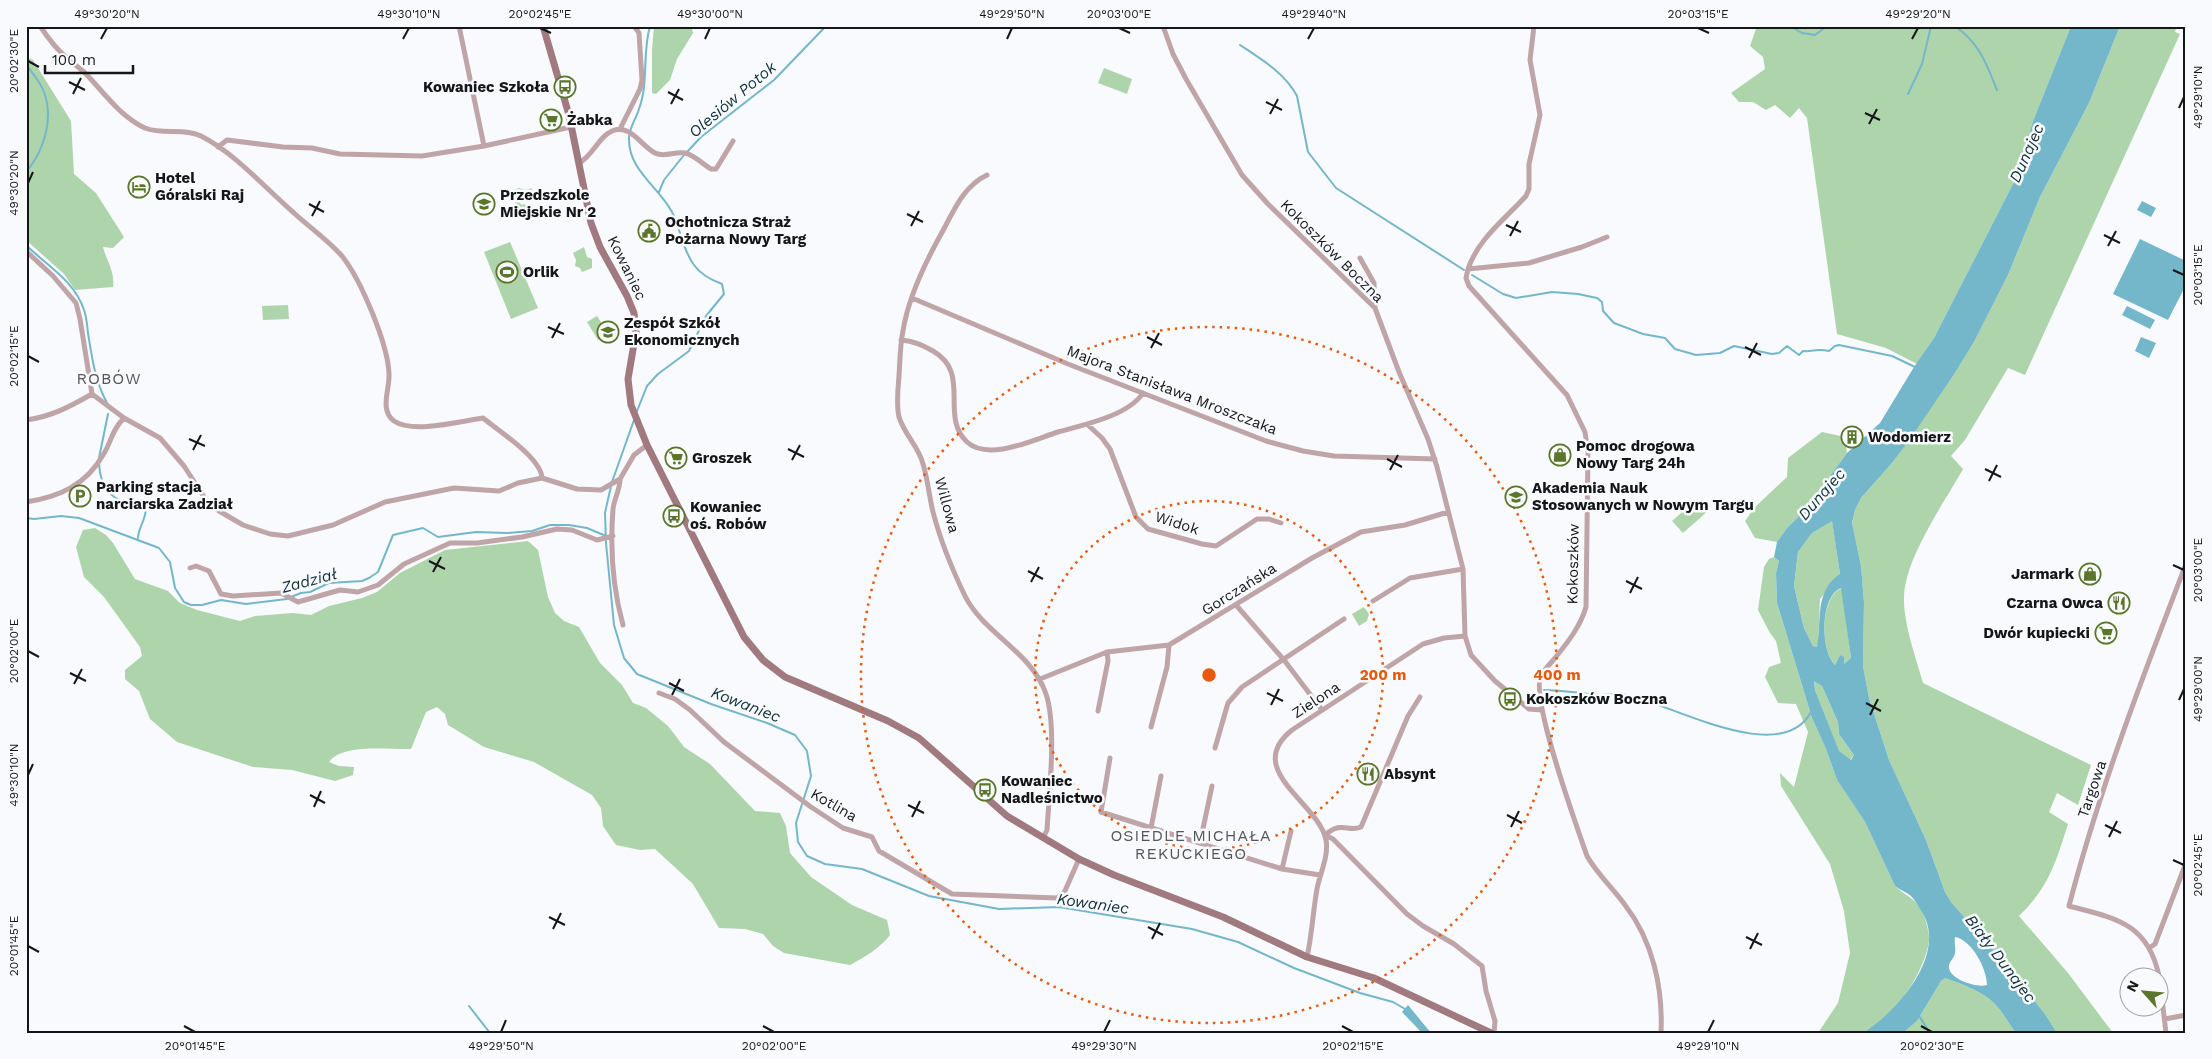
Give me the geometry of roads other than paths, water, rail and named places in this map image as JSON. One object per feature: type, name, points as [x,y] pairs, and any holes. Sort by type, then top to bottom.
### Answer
[{"type":"street","points":[[40,26],[67,58],[86,73],[110,101],[126,115],[146,128],[199,135],[218,147],[342,256],[365,297],[382,338],[390,375],[386,397],[387,411],[394,421],[427,427],[483,418],[515,443],[534,462],[542,472],[542,478]]},
{"type":"street","points":[[459,26],[484,146]]},
{"type":"street","name":"Kowaniec","points":[[543,26],[571,127],[588,208],[597,238],[634,313],[636,332],[628,379],[631,405],[647,445],[739,628],[762,660],[792,681],[888,721],[919,738],[996,806],[1043,838],[1079,859],[1222,917],[1307,957],[1374,978],[1492,1033]]},
{"type":"street","points":[[622,130],[642,80],[639,33],[634,26]]},
{"type":"street","name":"Kokoszków Boczna","points":[[1163,26],[1173,54],[1186,79],[1242,175],[1268,204],[1375,308],[1435,459],[1463,569],[1465,636],[1471,655],[1483,670],[1529,709],[1542,710]]},
{"type":"street","points":[[1534,26],[1530,60],[1540,115],[1529,164],[1529,189],[1526,196],[1480,244],[1468,269],[1529,263],[1582,248],[1607,237]]},
{"type":"street","points":[[218,147],[226,140],[283,147],[312,148],[345,154],[422,156],[484,146],[571,127]]},
{"type":"street","points":[[579,163],[585,160],[612,131],[622,130],[634,136],[656,154],[667,156],[686,153],[711,169],[716,168],[733,141]]},
{"type":"street","name":"Willowa","points":[[987,175],[971,185],[960,200],[921,274],[912,298],[906,315],[902,340],[898,397],[899,418],[923,461],[933,511],[966,598],[976,613],[1027,662],[1040,679],[1047,696],[1051,720],[1047,830],[1043,838]]},
{"type":"street","points":[[26,251],[54,276],[76,303],[92,394],[124,418],[160,438],[184,466],[208,503],[243,525],[270,534],[288,536],[333,525],[385,502],[454,488],[499,491],[518,483],[542,478],[577,489],[596,491],[618,481]]},
{"type":"street","points":[[1360,258],[1374,283],[1375,308]]},
{"type":"street","name":"Kokoszków","points":[[1468,269],[1466,278],[1469,286],[1567,394],[1580,420],[1587,441],[1586,607],[1581,624],[1541,676],[1538,684],[1542,710],[1587,856],[1592,866],[1632,914],[1646,942],[1656,970],[1660,990],[1661,1033]]},
{"type":"street","name":"Majora Stanisława Mroszczaka","points":[[912,298],[1246,434],[1303,452],[1334,456],[1435,459]]},
{"type":"street","points":[[902,340],[918,343],[943,357],[949,364],[953,380],[955,416],[958,426],[964,437],[974,446],[986,450],[1033,443],[1050,435],[1088,424],[1132,405],[1142,393]]},
{"type":"street","points":[[26,420],[38,419],[66,409],[92,394]]},
{"type":"street","points":[[26,502],[49,499],[76,485],[96,466],[103,456],[111,435],[124,418]]},
{"type":"street","name":"Widok","points":[[1088,424],[1102,438],[1110,450],[1136,517],[1148,529],[1216,546],[1257,519],[1269,519],[1281,523]]},
{"type":"street","points":[[623,625],[616,601],[613,508],[618,481],[634,455],[647,445]]},
{"type":"street","name":"Gorczańska","points":[[1040,679],[1107,652],[1169,645],[1312,558],[1361,532],[1405,525],[1448,512]]},
{"type":"street","points":[[190,568],[203,568],[209,571],[221,594],[233,596],[276,593],[292,600],[303,602],[340,590],[358,592],[378,585],[404,564],[450,543],[522,537],[557,529],[572,530],[597,540],[613,536]]},
{"type":"street","name":"Targowa","points":[[2155,966],[2149,948],[2136,932],[2121,921],[2069,906],[2099,807],[2186,564]]},
{"type":"street","points":[[1373,601],[1410,578],[1463,569]]},
{"type":"street","points":[[1236,605],[1284,660],[1322,710]]},
{"type":"street","points":[[1215,748],[1224,716],[1234,694],[1344,619]]},
{"type":"street","name":"Zielona","points":[[1465,636],[1444,638],[1423,644],[1288,734],[1279,747],[1276,758],[1278,770],[1284,782],[1315,819],[1324,835],[1333,839],[1407,914],[1423,926],[1454,944],[1482,966],[1486,991],[1495,1021],[1492,1033]]},
{"type":"street","points":[[1151,727],[1168,667],[1169,645]]},
{"type":"street","points":[[1098,711],[1108,661],[1107,652]]},
{"type":"street","name":"Kotlina","points":[[659,693],[675,699],[690,710],[724,742],[811,807],[843,828],[872,837],[879,850],[952,894],[1057,898],[1064,893],[1079,859]]},
{"type":"street","points":[[1307,957],[1320,875],[1326,854],[1324,835],[1333,828],[1343,826],[1357,829],[1361,827],[1408,716],[1420,697]]},
{"type":"street","points":[[1110,758],[1101,812],[1282,869],[1320,875]]},
{"type":"street","points":[[1151,828],[1161,776]]},
{"type":"street","points":[[1200,843],[1212,786]]},
{"type":"street","points":[[1282,869],[1290,831]]},
{"type":"street","points":[[2149,948],[2155,944],[2186,864]]},
{"type":"street","points":[[2165,1020],[2186,1015]]},
{"type":"street","points":[[2164,1016],[2166,1033]]},
{"type":"water","name":"Dunajec","points":[[2071,26],[2120,26],[2089,103],[2040,197],[2008,275],[1974,342],[1910,439],[1861,498],[1855,510],[1852,523],[1861,566],[1864,602],[1863,666],[1869,698],[1889,760],[1926,840],[1945,892],[1951,902],[2008,967],[2045,1014],[2057,1033],[2016,1033],[2000,1010],[1989,999],[1975,990],[1945,978],[1941,981],[1917,1021],[1903,1033],[1863,1033],[1890,1011],[1915,980],[1924,963],[1929,946],[1928,928],[1922,912],[1914,899],[1895,886],[1865,822],[1837,780],[1812,718],[1777,603],[1776,573],[1779,561],[1774,557],[1777,542],[1787,528],[1804,511],[1847,453],[1880,423],[1934,338],[2016,178],[2033,121]],"holes":[[[1832,521],[1840,574],[1826,589],[1823,598],[1817,647],[1813,646],[1804,628],[1794,586],[1798,552],[1812,533]],[[1841,588],[1851,658],[1844,664],[1844,657],[1840,655],[1835,665],[1830,658],[1827,648],[1824,624],[1829,601],[1834,593]],[[1814,681],[1822,686],[1838,722],[1839,734],[1854,755],[1851,760],[1839,751],[1815,690]],[[1955,937],[1961,939],[1973,949],[1984,971],[1987,985],[1983,986],[1965,982],[1954,976],[1949,966],[1955,953]]]},
{"type":"water","points":[[2142,201],[2156,208],[2151,217],[2137,210]]},
{"type":"water","points":[[2140,239],[2186,261],[2186,285],[2168,320],[2113,294]]},
{"type":"water","points":[[2127,306],[2155,320],[2150,329],[2122,315]]},
{"type":"water","points":[[2141,337],[2156,343],[2149,358],[2135,351]]},
{"type":"water","points":[[1408,1005],[1431,1033],[1422,1033],[1402,1012]]},
{"type":"waterway","name":"Kowaniec","points":[[637,411],[647,386],[658,374],[689,351],[706,316],[724,294],[722,284],[703,274],[690,259],[672,212],[638,169],[630,149],[629,134],[639,109],[644,88],[646,47],[650,26]]},
{"type":"waterway","name":"Olesiów Potok","points":[[687,152],[701,137],[774,80],[826,26]]},
{"type":"waterway","points":[[1790,26],[1802,33],[1815,35],[1827,26]]},
{"type":"waterway","points":[[1908,94],[1922,64],[1931,26]]},
{"type":"waterway","points":[[1955,26],[1976,47],[1997,90]]},
{"type":"waterway","points":[[1240,45],[1272,67],[1292,88],[1297,96],[1308,152],[1336,188],[1464,270]]},
{"type":"waterway","points":[[26,172],[42,145],[46,134],[48,113],[43,89],[29,68]]},
{"type":"waterway","name":"Olesiów Potok","points":[[659,192],[664,180],[684,155]]},
{"type":"waterway","points":[[26,245],[67,282],[79,299],[86,316],[97,378],[107,403]]},
{"type":"waterway","points":[[1472,275],[1503,294],[1516,298],[1552,292],[1597,298],[1602,302],[1603,311],[1614,323],[1643,334],[1665,338],[1675,349],[1696,355],[1720,353],[1734,346],[1772,354],[1779,353],[1787,346],[1799,355],[1803,351],[1829,351],[1839,345],[1892,356],[1915,367]]},
{"type":"waterway","points":[[99,458],[108,414]]},
{"type":"waterway","name":"Kowaniec","points":[[612,482],[634,420]]},
{"type":"waterway","points":[[99,463],[105,487],[115,498],[130,503],[139,503],[146,509],[138,538]]},
{"type":"waterway","name":"Kowaniec","points":[[611,486],[605,513],[606,543],[614,625],[624,658],[637,674],[795,735],[807,751],[811,776],[796,823],[798,842],[807,856],[825,864],[862,869],[929,896],[999,909],[1059,907],[1192,929],[1238,942],[1294,968],[1360,993],[1393,1002],[1405,1009]]},
{"type":"waterway","name":"Zadział","points":[[26,518],[61,516],[79,518],[159,548],[170,562],[175,588],[184,602],[191,605],[202,605],[221,600],[246,604],[287,599]]},
{"type":"waterway","name":"Zadział","points":[[291,597],[310,592],[329,583],[362,581],[369,578],[378,572],[393,535],[423,528],[438,537],[476,532],[507,533],[532,531],[550,525],[569,525],[587,528],[606,536]]},
{"type":"waterway","points":[[1544,690],[1601,695],[1627,695],[1724,728],[1751,734],[1776,734],[1796,728],[1811,712]]},
{"type":"waterway","points":[[469,1006],[490,1033]]},
{"type":"waterway","points":[[1919,1016],[1930,1033]]},
{"type":"place","name":"Kowaniec Szkoła","points":[[565,87]]},
{"type":"place","name":"Żabka","points":[[551,120]]},
{"type":"place","name":"Hotel Góralski Raj","points":[[139,187]]},
{"type":"place","name":"Przedszkole Miejskie Nr 2","points":[[484,204]]},
{"type":"place","name":"Ochotnicza Straż Pożarna Nowy Targ","points":[[649,231]]},
{"type":"place","name":"Orlik","points":[[507,272]]},
{"type":"place","name":"Zespół Szkół Ekonomicznych","points":[[608,332]]},
{"type":"place","name":"Wodomierz","points":[[1852,437]]},
{"type":"place","name":"Pomoc drogowa Nowy Targ 24h","points":[[1560,455]]},
{"type":"place","name":"Groszek","points":[[676,458]]},
{"type":"place","name":"Parking stacja narciarska Zadział","points":[[80,496]]},
{"type":"place","name":"Akademia Nauk Stosowanych w Nowym Targu","points":[[1516,497]]},
{"type":"place","name":"Kowaniec oś. Robów","points":[[674,516]]},
{"type":"place","name":"Jarmark","points":[[2090,574]]},
{"type":"place","name":"Czarna Owca","points":[[2119,603]]},
{"type":"place","name":"Dwór kupiecki","points":[[2106,633]]},
{"type":"place","name":"Kokoszków Boczna","points":[[1510,699]]},
{"type":"place","name":"Absynt","points":[[1368,774]]},
{"type":"place","name":"Kowaniec Nadleśnictwo","points":[[985,790]]},
{"type":"district","name":"ROBÓW","points":[[109,378]]},
{"type":"district","name":"OSIEDLE MICHAŁA REKUCKIEGO","points":[[1191,844]]},
{"type":"water label","name":"Biały Dunajec","points":[[2001,958]]}]
